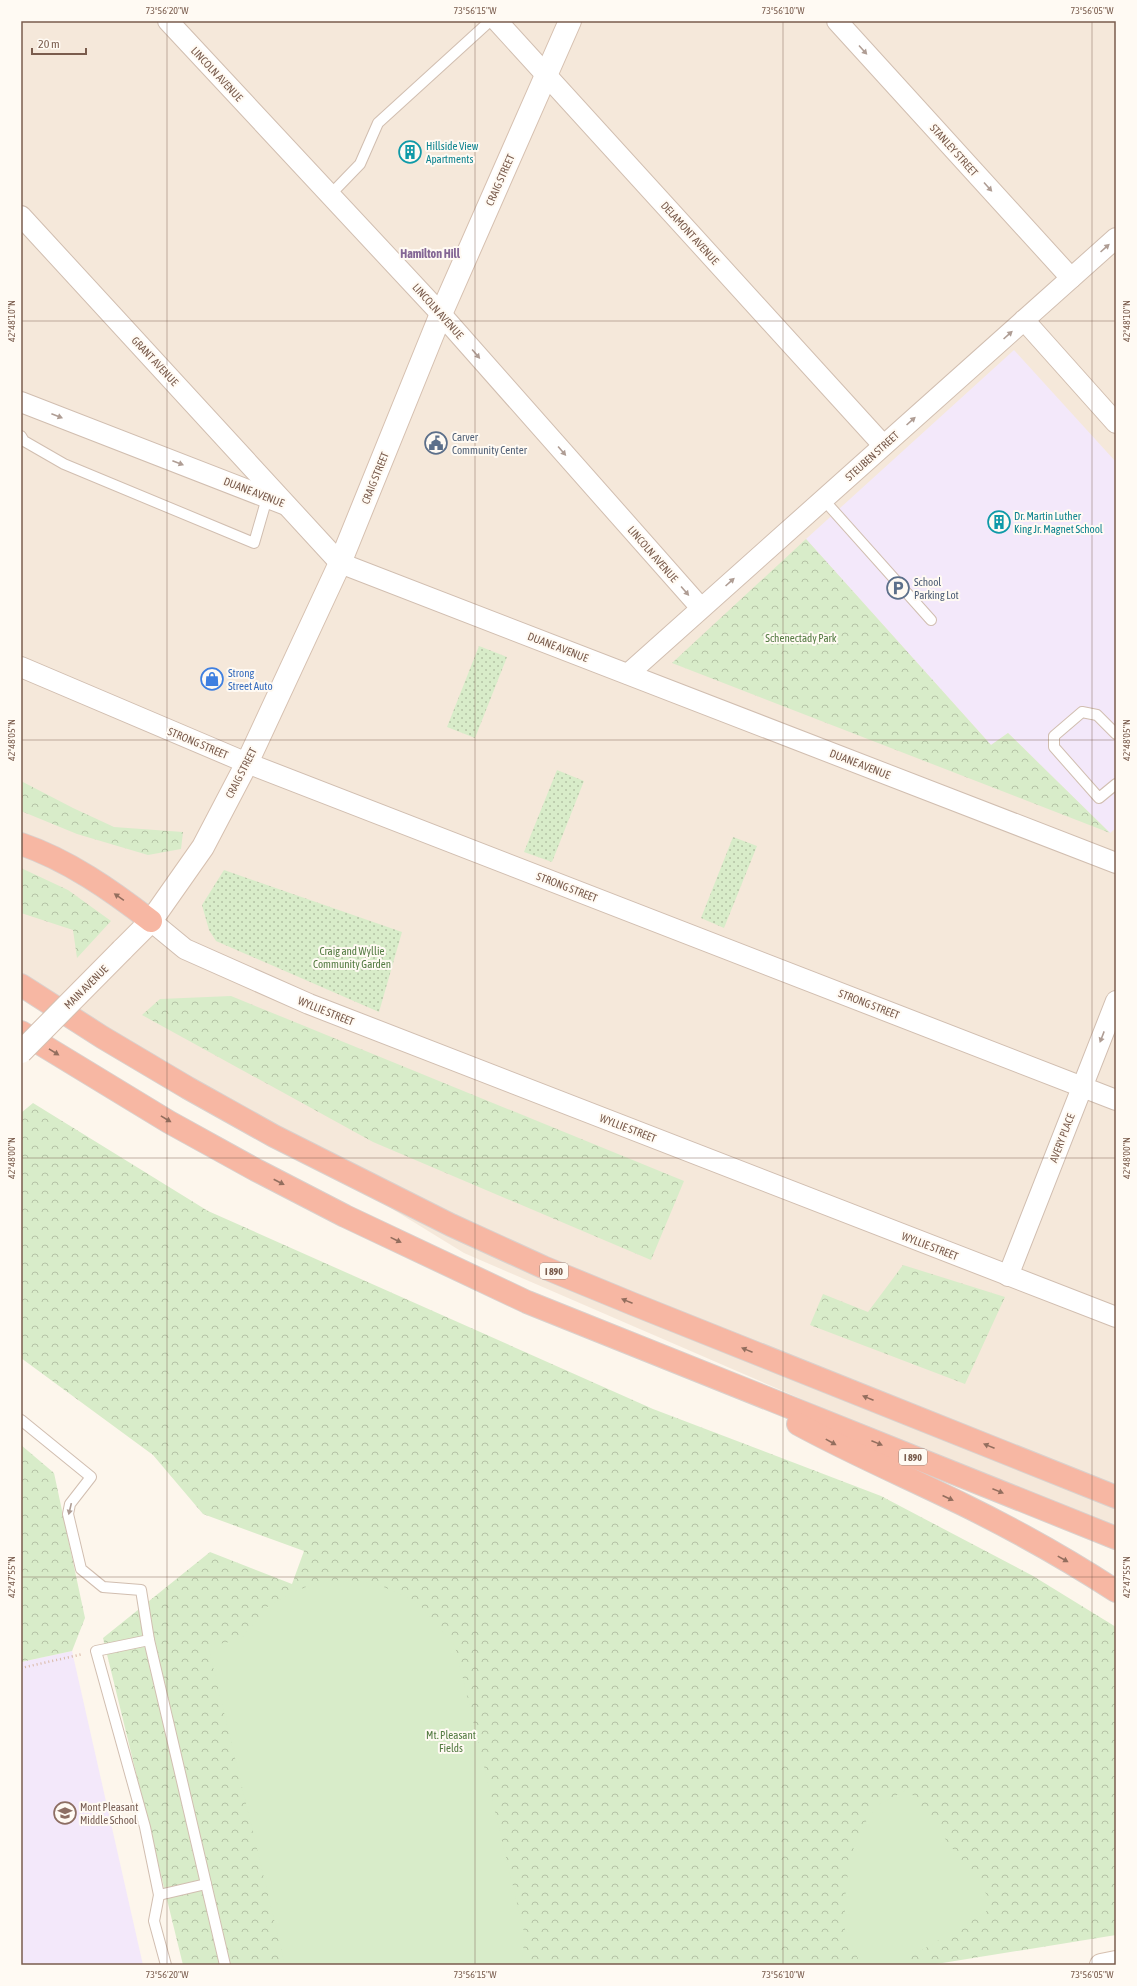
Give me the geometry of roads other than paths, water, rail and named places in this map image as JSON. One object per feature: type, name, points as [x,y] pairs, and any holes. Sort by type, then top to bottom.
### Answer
[{"type":"highway","points":[[21,844],[54,858],[83,874],[108,889],[150,920]]},
{"type":"highway","name":"I 890","points":[[21,985],[188,1088],[274,1136],[451,1225],[591,1287],[1116,1497]]},
{"type":"highway","name":"I 890","points":[[21,1032],[169,1122],[256,1170],[345,1216],[527,1302],[710,1377],[1116,1538]]},
{"type":"highway","points":[[710,1377],[845,1450],[963,1504],[1085,1571],[1116,1591]]},
{"type":"highway","points":[[1021,1459],[1116,1491]]},
{"type":"street","name":"LINCOLN AVENUE","points":[[168,21],[441,314],[701,608]]},
{"type":"street","name":"DELAMONT AVENUE","points":[[497,21],[883,445]]},
{"type":"street","name":"CRAIG STREET","points":[[150,920],[203,847],[247,763],[340,563],[441,314],[570,21]]},
{"type":"street","name":"STANLEY STREET","points":[[837,21],[1071,278]]},
{"type":"street","name":"GRANT AVENUE","points":[[21,216],[290,506]]},
{"type":"street","name":"STEUBEN STREET","points":[[628,674],[1116,238]]},
{"type":"street","points":[[1024,320],[1116,423]]},
{"type":"street","name":"DUANE AVENUE","points":[[21,402],[290,506],[340,563],[628,674],[1112,856]]},
{"type":"street","name":"STRONG STREET","points":[[21,667],[247,763],[1116,1100]]},
{"type":"street","name":"MAIN AVENUE","points":[[21,1052],[150,920]]},
{"type":"street","name":"WYLLIE STREET","points":[[150,920],[185,949],[309,1004],[1116,1317]]},
{"type":"street","name":"AVERY PLACE","points":[[1008,1276],[1116,1001]]},
{"type":"street","points":[[1101,1965],[1116,1962]]},
{"type":"lane","points":[[330,195],[360,164],[378,123],[490,21]]},
{"type":"lane","points":[[21,436],[24,441],[64,464],[254,543],[267,498]]},
{"type":"lane","points":[[823,499],[932,620]]},
{"type":"lane","points":[[1116,734],[1097,715],[1082,712],[1054,736],[1054,747],[1099,798],[1116,784]]},
{"type":"lane","points":[[21,1420],[91,1477],[70,1504],[68,1514],[81,1569],[103,1587],[141,1590],[149,1640],[226,1965]]},
{"type":"lane","points":[[149,1640],[96,1651],[144,1827],[159,1895],[154,1921],[166,1965]]},
{"type":"lane","points":[[159,1895],[206,1884]]},
{"type":"place","name":"Hillside View Apartments","points":[[410,152]]},
{"type":"place","name":"Carver Community Center","points":[[436,443]]},
{"type":"place","name":"Dr. Martin Luther King Jr. Magnet School","points":[[999,522]]},
{"type":"place","name":"School Parking Lot","points":[[898,588]]},
{"type":"place","name":"Strong Street Auto","points":[[212,679]]},
{"type":"place","name":"Mont Pleasant Middle School","points":[[65,1813]]},
{"type":"district","name":"Hamilton Hill","points":[[430,254]]},
{"type":"park label","name":"Schenectady Park","points":[[801,638]]},
{"type":"park label","name":"Craig and Wyllie Community Garden","points":[[352,957]]},
{"type":"park label","name":"Mt. Pleasant Fields","points":[[451,1741]]}]
